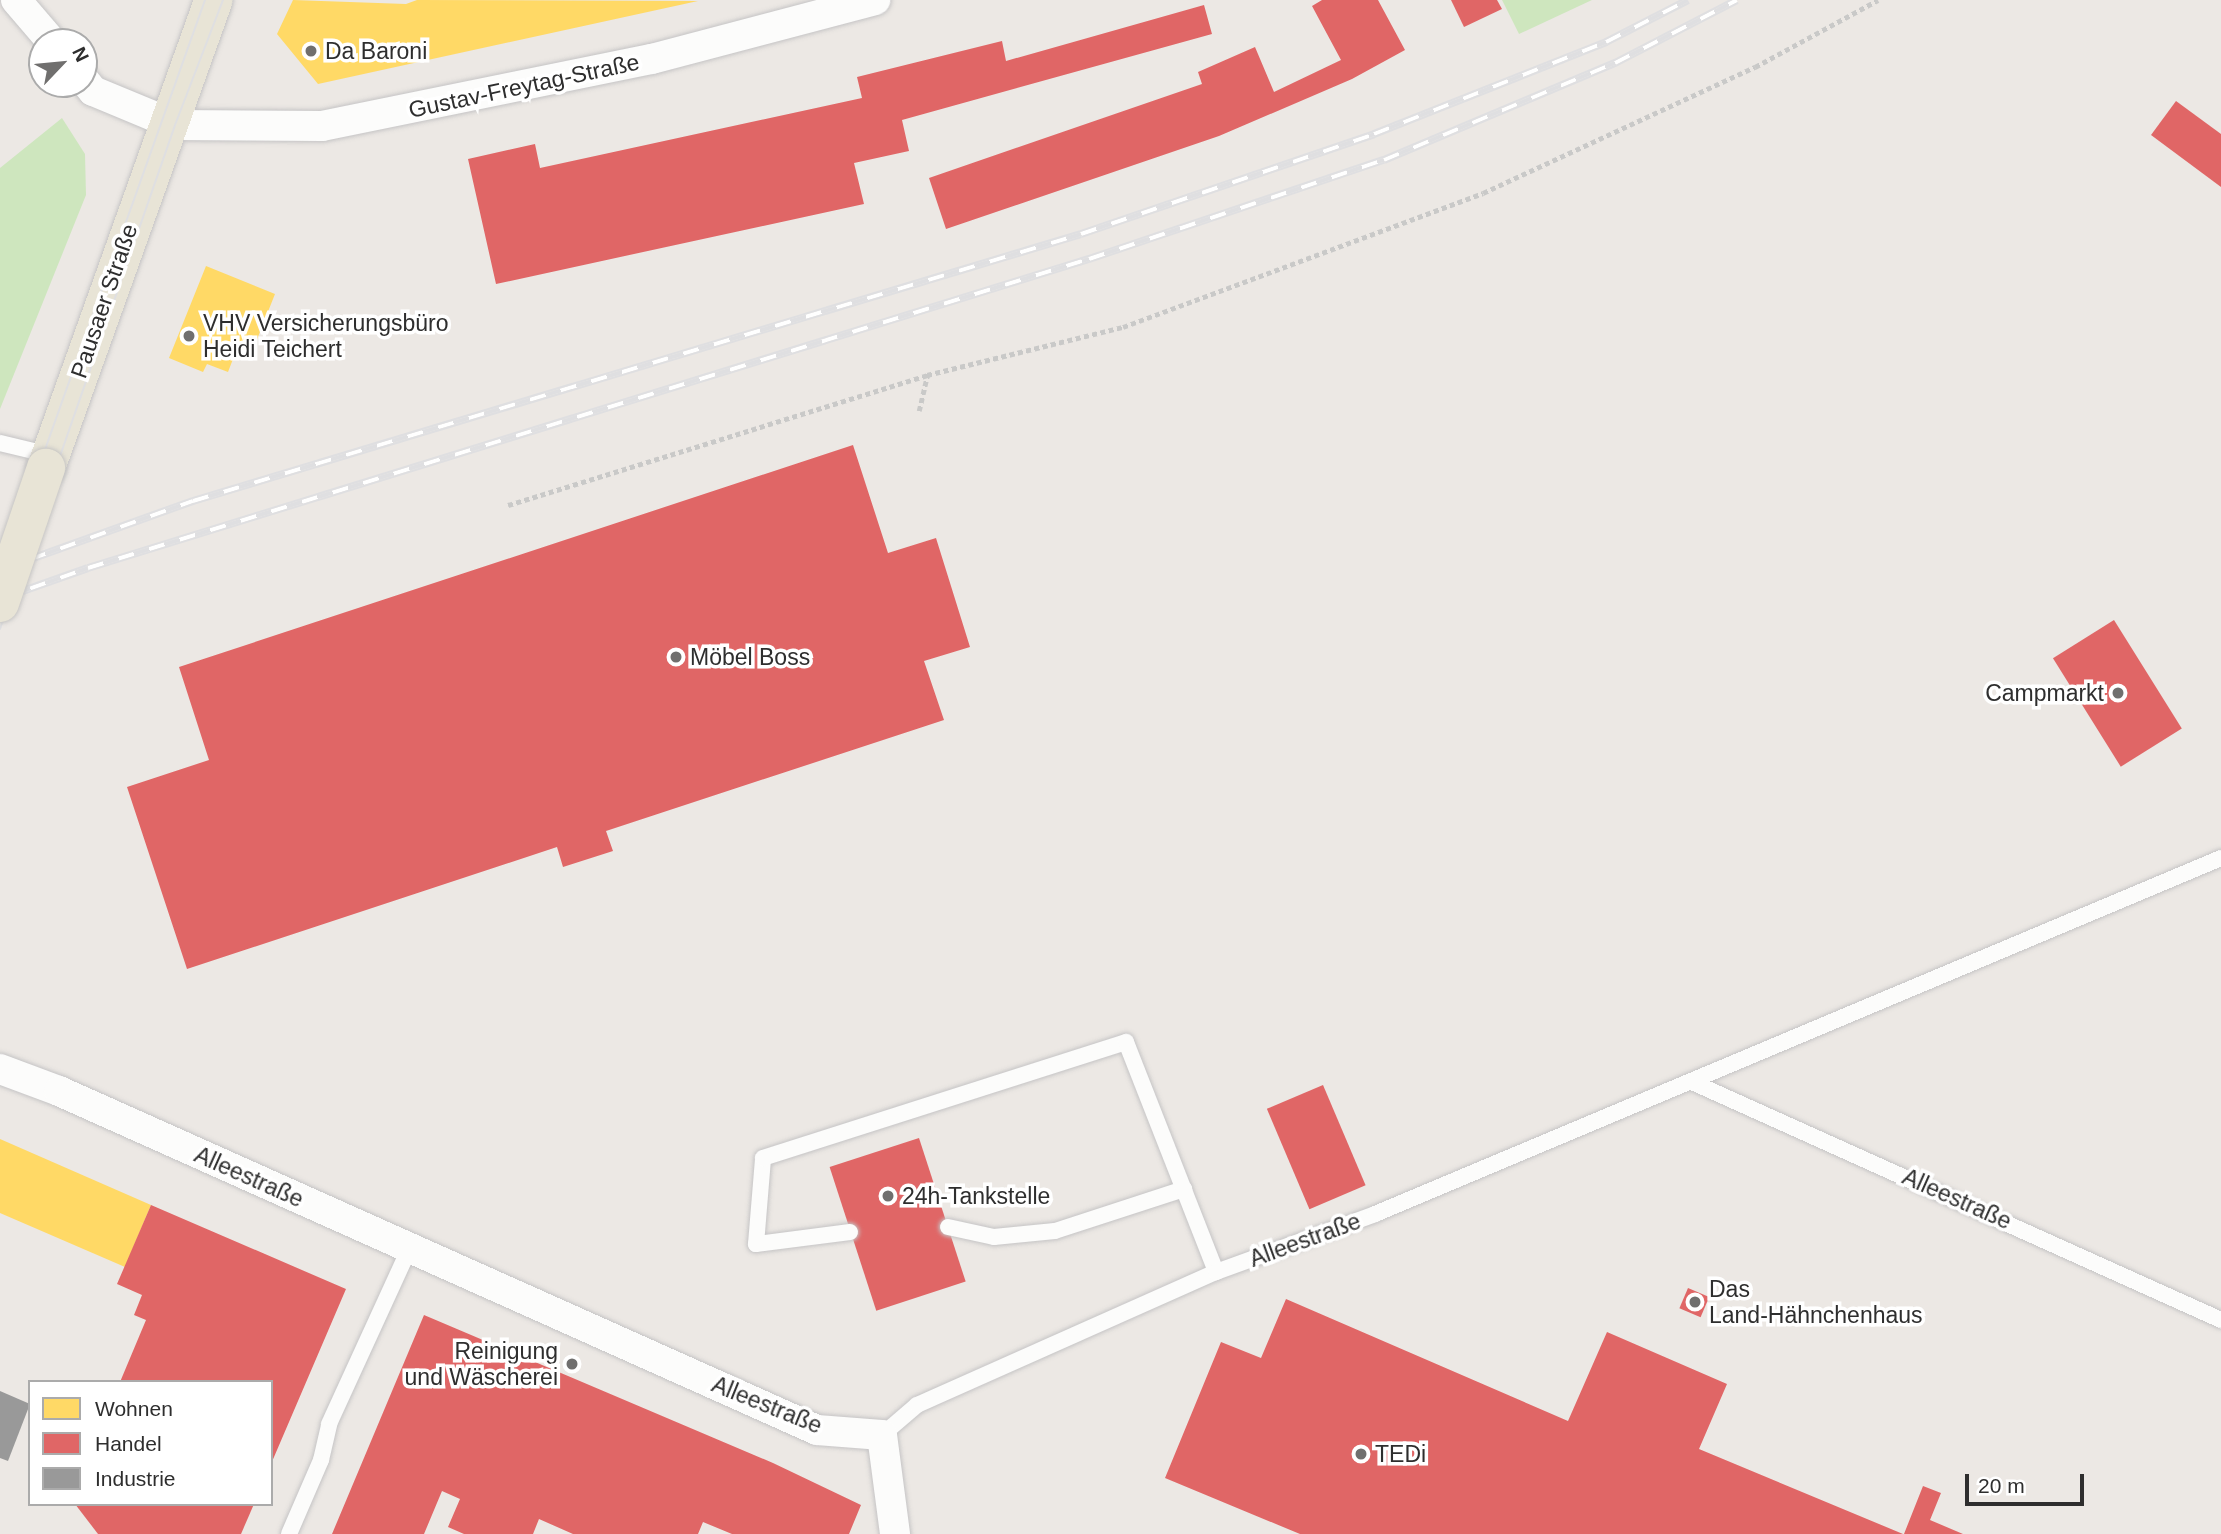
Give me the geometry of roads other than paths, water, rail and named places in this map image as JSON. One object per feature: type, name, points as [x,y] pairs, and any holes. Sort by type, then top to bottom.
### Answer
[{"type":"main road","name":"Pausaer Straße","points":[[0,603],[168,122],[214,0]]},
{"type":"street","points":[[16,0],[40,28]]},
{"type":"street","name":"Gustav-Freytag-Straße","points":[[168,122],[322,126],[376,119],[652,59],[875,0]]},
{"type":"street","points":[[98,93],[168,122]]},
{"type":"street","name":"Alleestraße","points":[[0,1069],[817,1430],[881,1435]]},
{"type":"street","points":[[881,1435],[895,1534]]},
{"type":"lane","points":[[0,443],[48,461]]},
{"type":"lane","name":"Alleestraße","points":[[881,1435],[917,1405],[1216,1272],[1357,1222],[2221,858]]},
{"type":"lane","points":[[850,1232],[756,1244],[763,1158],[1126,1042],[1216,1272]]},
{"type":"lane","name":"Alleestraße","points":[[1692,1082],[2221,1320]]},
{"type":"lane","points":[[948,1227],[995,1237],[1055,1231],[1184,1189]]},
{"type":"lane","points":[[289,1534],[321,1460],[329,1424],[409,1249]]},
{"type":"tram line","points":[[0,576],[205,0]]},
{"type":"tram line","points":[[0,629],[175,125],[223,0]]},
{"type":"railway","points":[[0,570],[193,501],[1081,234],[1374,134],[1606,42],[1688,0]]},
{"type":"railway","points":[[0,599],[88,568],[1089,259],[1384,160],[1615,63],[1737,0]]},
{"type":"place","name":"Da Baroni","points":[[311,51]]},
{"type":"place","name":"VHV Versicherungsbüro Heidi Teichert","points":[[189,336]]},
{"type":"place","name":"Möbel Boss","points":[[676,657]]},
{"type":"place","name":"Campmarkt","points":[[2118,693]]},
{"type":"place","name":"24h-Tankstelle","points":[[888,1196]]},
{"type":"place","name":"Das Land-Hähnchenhaus","points":[[1695,1302]]},
{"type":"place","name":"Reinigung und Wäscherei","points":[[572,1364]]},
{"type":"place","name":"TEDi","points":[[1361,1454]]}]
